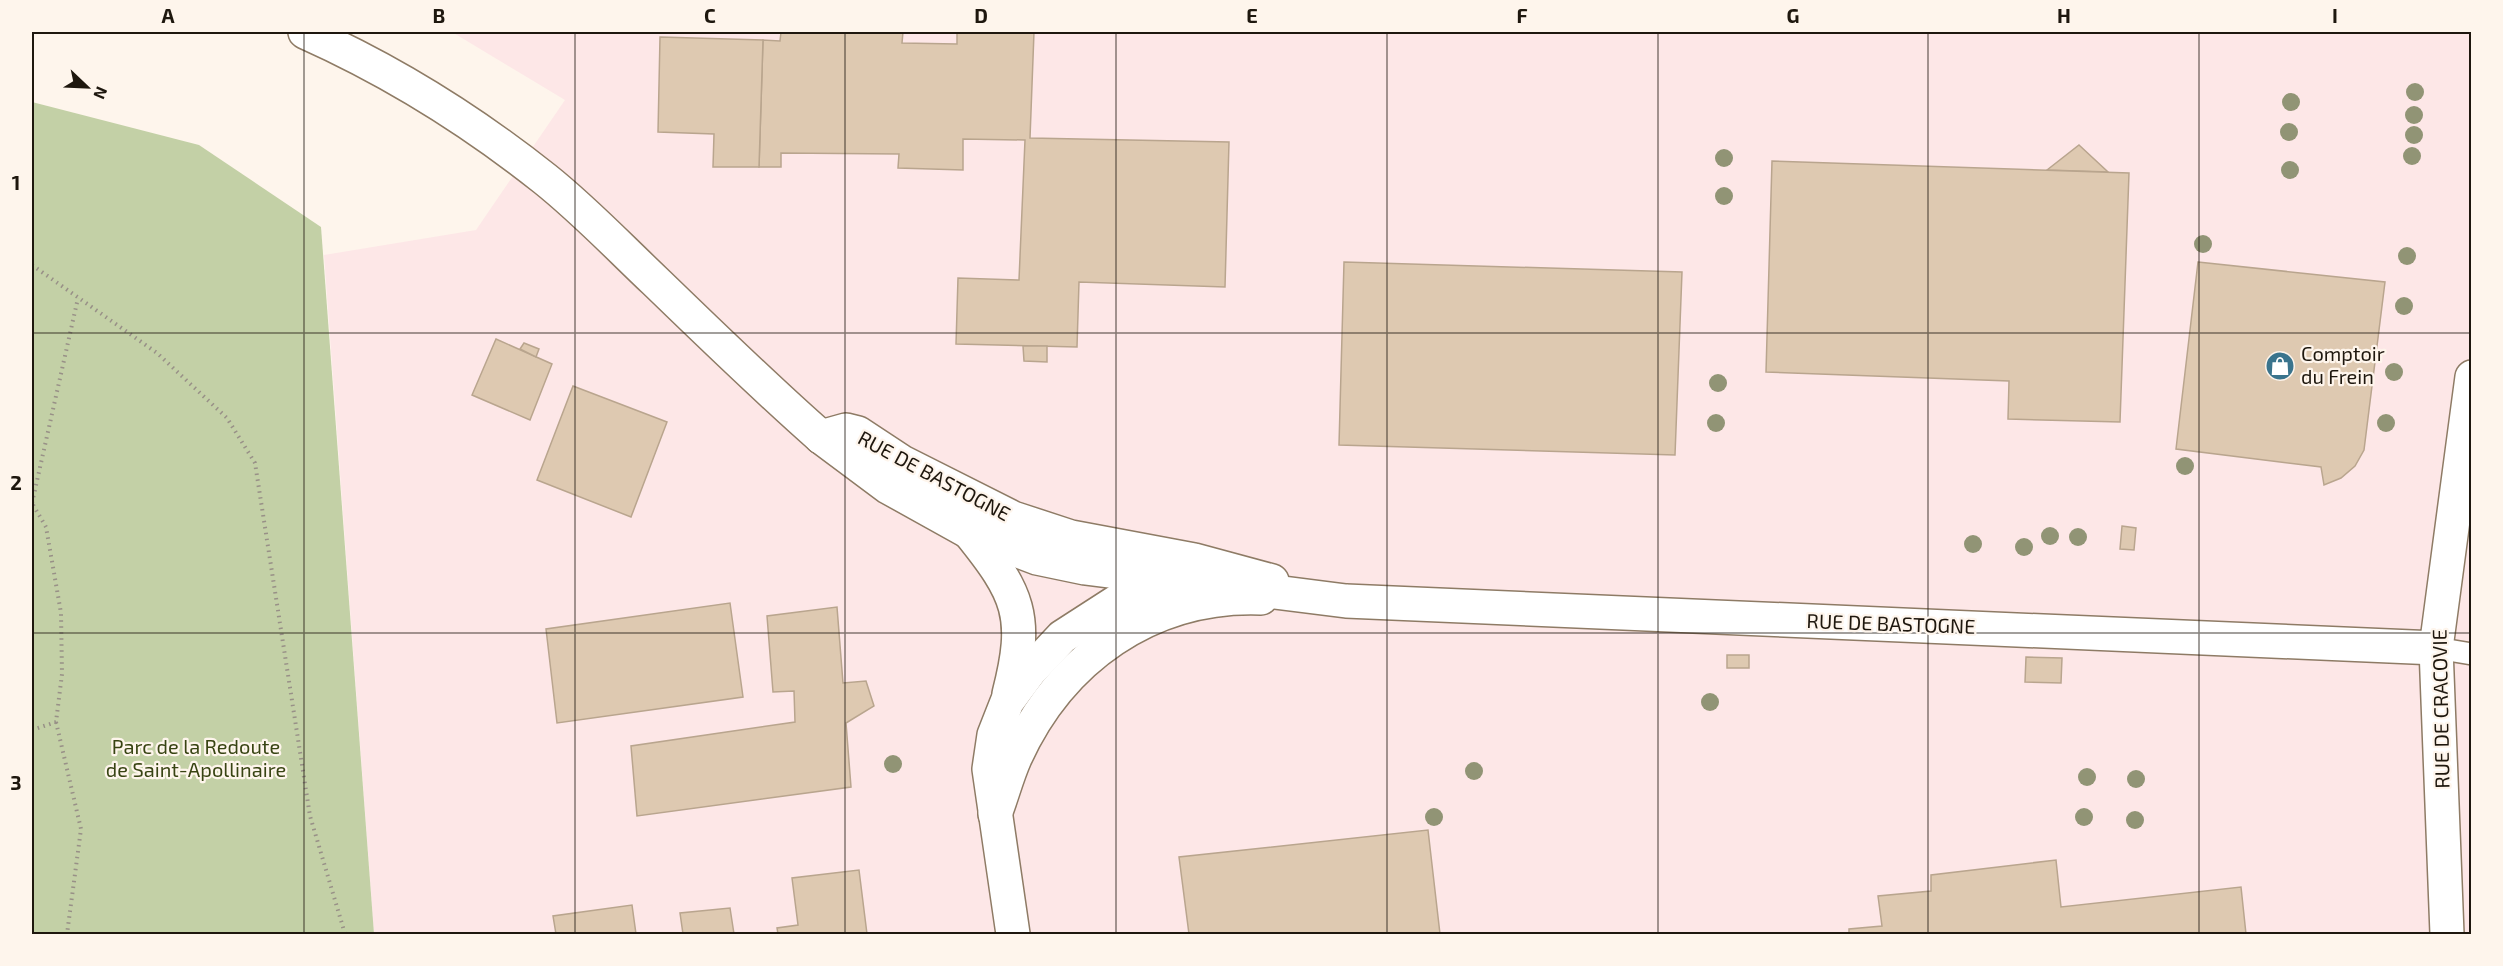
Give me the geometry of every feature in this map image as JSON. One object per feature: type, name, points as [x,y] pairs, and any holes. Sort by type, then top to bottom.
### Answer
[{"type":"main road","points":[[305,32],[352,52],[458,117],[545,179],[598,226],[759,382],[821,437]]},
{"type":"main road","name":"RUE DE CRACOVIE","points":[[2447,934],[2436,648],[2472,377]]},
{"type":"main road","name":"RUE DE BASTOGNE","points":[[821,437],[846,430],[858,433],[902,462],[965,496],[1013,518],[1071,537],[1194,560],[1346,601]]},
{"type":"main road","name":"RUE DE BASTOGNE","points":[[821,437],[888,487],[969,532],[1037,558],[1085,568],[1346,601],[2436,648]]},
{"type":"main road","points":[[969,532],[993,561],[1012,592],[1021,628],[1017,665],[1007,702],[994,735],[989,769],[1013,934]]},
{"type":"main road","points":[[1007,702],[1030,671],[1062,637],[1124,597],[1172,579]]},
{"type":"main road","points":[[995,814],[1015,759],[1040,712],[1073,672],[1105,643],[1146,620],[1194,605],[1237,597],[1346,601]]},
{"type":"lane","points":[[2436,648],[2472,654]]},
{"type":"path","points":[[32,266],[165,360],[227,418],[255,463],[310,816],[345,934]]},
{"type":"path","points":[[67,934],[81,829],[56,722],[62,674],[61,613],[46,527],[32,503],[78,298]]},
{"type":"path","points":[[32,730],[56,722]]},
{"type":"shaded area","points":[[452,32],[2471,32],[2471,934],[374,934],[324,255],[476,230],[565,100]]},
{"type":"green space","name":"Parc de la Redoute de Saint-Apollinaire","points":[[32,102],[199,145],[321,227],[374,934],[32,934]]},
{"type":"building","points":[[781,32],[903,32],[902,43],[957,44],[957,32],[1034,32],[1030,138],[1229,142],[1225,287],[1079,282],[1077,347],[956,344],[958,278],[1019,280],[1025,140],[963,139],[963,170],[898,168],[899,154],[781,153],[781,167],[759,167],[763,40],[780,41]]},
{"type":"building","points":[[660,37],[763,40],[759,167],[713,167],[714,134],[658,132]]},
{"type":"building","points":[[2079,145],[2108,172],[2047,170]]},
{"type":"building","points":[[1772,161],[2129,173],[2120,422],[2008,419],[2009,381],[1766,372]]},
{"type":"building","points":[[1344,262],[1682,272],[1675,455],[1339,445]]},
{"type":"building","name":"Comptoir du Frein","points":[[2198,262],[2385,282],[2364,450],[2355,466],[2341,478],[2324,485],[2321,467],[2176,449]]},
{"type":"building","points":[[496,339],[552,364],[530,420],[472,395]]},
{"type":"building","points":[[524,343],[539,349],[536,357],[520,349]]},
{"type":"building","points":[[1023,346],[1047,346],[1047,362],[1024,361]]},
{"type":"building","points":[[573,386],[667,422],[631,517],[537,480]]},
{"type":"building","points":[[2122,526],[2136,528],[2134,550],[2120,549]]},
{"type":"building","points":[[730,603],[743,697],[557,723],[546,629]]},
{"type":"building","points":[[837,607],[843,683],[866,681],[874,706],[846,723],[851,787],[637,816],[631,746],[795,722],[794,691],[773,692],[767,616]]},
{"type":"building","points":[[1727,655],[1749,655],[1749,668],[1727,668]]},
{"type":"building","points":[[2026,657],[2062,658],[2061,683],[2025,682]]},
{"type":"building","points":[[1428,830],[1440,934],[1189,934],[1179,857]]},
{"type":"building","points":[[2056,860],[2061,907],[2241,887],[2246,934],[1849,934],[1849,929],[1882,926],[1878,896],[1931,891],[1931,875]]},
{"type":"building","points":[[859,870],[867,934],[778,934],[777,928],[798,925],[792,878]]},
{"type":"building","points":[[632,905],[636,934],[556,934],[553,916]]},
{"type":"building","points":[[730,908],[734,934],[683,934],[680,913]]},
{"type":"place","name":"Comptoir du Frein","points":[[2280,366]]}]
